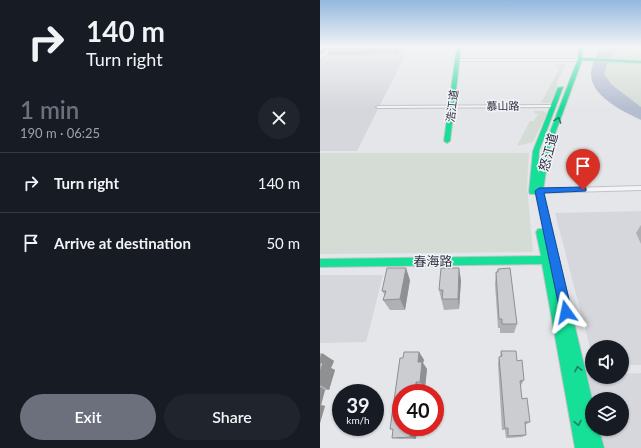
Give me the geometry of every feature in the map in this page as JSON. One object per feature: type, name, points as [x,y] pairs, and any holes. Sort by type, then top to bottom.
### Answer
[{"type":"street","name":"浩江道","points":[[447,141],[457,68]]},
{"type":"street","name":"怒江道","points":[[571,68],[536,151],[536,191],[546,260],[583,448]]},
{"type":"street","name":"怒江道","points":[[572,68],[546,150],[536,191],[596,448]]},
{"type":"street","name":"慕山路","points":[[378,107],[554,106]]},
{"type":"street","points":[[536,191],[641,188]]},
{"type":"street","name":"春海路","points":[[320,263],[546,260]]},
{"type":"shaded area","points":[[320,68],[399,68],[357,151],[320,151]]},
{"type":"shaded area","points":[[558,68],[565,68],[557,81],[557,89],[550,103],[541,103],[559,69]]},
{"type":"shaded area","points":[[600,68],[641,68],[641,113],[602,79]]},
{"type":"shaded area","points":[[534,111],[543,111],[547,113],[533,142],[517,146],[530,121],[534,121],[538,114],[534,113]]},
{"type":"shaded area","points":[[320,153],[529,153],[527,186],[533,252],[320,254]]},
{"type":"shaded area","points":[[641,211],[641,365],[629,365],[629,340],[588,340],[555,213]]},
{"type":"shaded area","points":[[320,275],[383,275],[366,342],[320,343]]},
{"type":"shaded area","points":[[641,373],[641,448],[589,448],[586,436],[629,436],[629,392],[585,392],[585,429],[574,376],[585,375],[585,384],[629,384],[629,374]]},
{"type":"water","points":[[592,68],[606,68],[604,74],[612,85],[641,107],[641,120],[623,111],[605,99],[593,83],[591,74]]},
{"type":"building","points":[[387,268],[406,268],[400,299],[383,300],[386,291],[382,291]]},
{"type":"building","points":[[441,268],[459,268],[458,299],[442,299],[443,290],[439,290]]},
{"type":"building","points":[[510,268],[517,324],[502,324],[502,319],[499,319],[496,272],[498,272],[498,269]]},
{"type":"building","points":[[501,351],[516,351],[517,361],[522,360],[524,380],[520,381],[522,399],[527,398],[530,422],[525,422],[526,435],[508,436],[508,428],[505,428],[499,357],[502,356]]},
{"type":"building","points":[[404,352],[419,352],[418,362],[422,362],[420,382],[416,382],[416,384],[396,384],[400,358],[403,358]]},
{"type":"building","points":[[320,363],[323,363],[320,372]]},
{"type":"building","points":[[392,415],[392,429],[390,429]]},
{"type":"building","points":[[392,436],[410,436],[410,437],[392,438]]},
{"type":"traffic: fast","points":[[447,141],[456,68]]},
{"type":"traffic: fast","points":[[577,68],[546,150],[539,191],[596,448]]},
{"type":"traffic: fast","points":[[533,192],[536,151],[561,88]]},
{"type":"traffic: fast","points":[[541,232],[583,448]]},
{"type":"traffic: fast","points":[[320,263],[546,260]]},
{"type":"route","points":[[566,312],[539,191],[583,190]]}]
